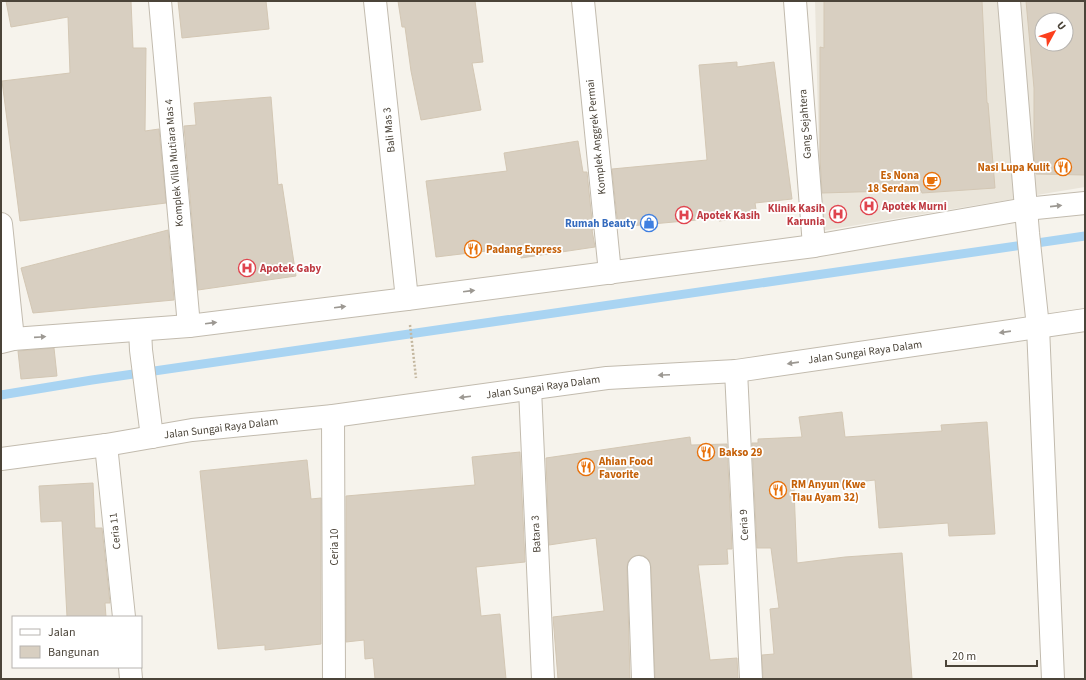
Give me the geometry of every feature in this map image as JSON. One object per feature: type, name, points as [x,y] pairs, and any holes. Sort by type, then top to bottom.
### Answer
[{"type":"street","name":"Komplek Villa Mutiara Mas 4","points":[[160,1],[189,326]]},
{"type":"street","name":"Bali Mas 3","points":[[375,1],[408,308]]},
{"type":"street","name":"Komplek Anggrek Permai","points":[[583,1],[610,273]]},
{"type":"street","name":"Gang Sejahtera","points":[[795,1],[814,246]]},
{"type":"street","points":[[1008,1],[1028,233],[1038,327],[1053,679]]},
{"type":"street","points":[[1,224],[7,340],[140,340],[189,326],[408,308],[610,273],[814,246],[1026,209],[1085,203]]},
{"type":"street","name":"Jalan Sungai Raya Dalam","points":[[1,459],[106,445],[192,430],[334,416],[607,378],[736,371],[1085,320]]},
{"type":"street","points":[[140,340],[152,437]]},
{"type":"street","name":"Ceria 9","points":[[736,371],[751,679]]},
{"type":"street","name":"Batara 3","points":[[530,389],[543,679]]},
{"type":"street","name":"Ceria 10","points":[[334,416],[334,679]]},
{"type":"street","name":"Ceria 11","points":[[106,445],[124,616]]},
{"type":"street","points":[[639,567],[643,679]]},
{"type":"street","points":[[130,668],[131,679]]},
{"type":"path","points":[[408,308],[416,382]]},
{"type":"shaded area","points":[[815,1],[1085,1],[1085,187],[821,231]]},
{"type":"building","points":[[6,1],[131,1],[133,48],[146,48],[145,131],[159,129],[166,203],[20,221],[2,81],[70,73],[68,17],[11,27]]},
{"type":"building","points":[[178,1],[266,1],[269,29],[182,38]]},
{"type":"building","points":[[398,1],[475,1],[483,62],[472,63],[481,110],[421,120],[411,71],[405,27],[402,27]]},
{"type":"building","points":[[824,1],[982,1],[987,103],[995,188],[922,193],[921,190],[822,193],[820,158],[820,47],[824,48]]},
{"type":"building","points":[[1026,1],[1085,1],[1085,175],[1036,174],[1034,158],[1034,88]]},
{"type":"building","points":[[737,62],[737,67],[774,62],[792,199],[755,203],[757,216],[719,221],[719,218],[618,227],[612,169],[707,160],[699,65]]},
{"type":"building","points":[[271,97],[278,185],[282,184],[296,276],[198,290],[184,126],[196,125],[194,103]]},
{"type":"building","points":[[578,141],[583,172],[587,172],[595,247],[521,258],[520,247],[436,257],[426,181],[507,171],[504,153]]},
{"type":"building","points":[[168,230],[174,300],[33,313],[21,268]]},
{"type":"building","points":[[54,348],[57,376],[21,379],[18,351]]},
{"type":"building","points":[[842,412],[845,437],[942,431],[941,425],[987,422],[995,534],[949,536],[948,523],[879,528],[875,480],[794,489],[797,563],[845,557],[902,553],[912,679],[763,679],[762,655],[774,654],[770,609],[779,608],[771,548],[757,548],[752,443],[758,443],[758,439],[802,437],[799,417]]},
{"type":"building","points":[[690,437],[691,445],[727,444],[732,549],[727,549],[728,564],[698,565],[710,660],[737,658],[738,679],[655,679],[651,567],[649,560],[644,556],[639,555],[632,557],[628,562],[627,567],[630,679],[558,679],[553,617],[604,611],[596,538],[549,545],[546,458]]},
{"type":"building","points":[[520,452],[525,562],[476,567],[481,616],[500,614],[506,679],[375,679],[373,658],[365,659],[364,640],[346,642],[346,496],[475,485],[472,457]]},
{"type":"building","points":[[307,460],[311,499],[321,498],[321,644],[265,650],[265,645],[218,649],[200,471]]},
{"type":"building","points":[[93,483],[95,528],[102,528],[110,603],[105,603],[106,616],[67,616],[62,521],[41,522],[39,486]]},
{"type":"waterway","points":[[1,395],[92,380],[1085,236]]},
{"type":"place","name":"Nasi Lupa Kulit","points":[[1063,167]]},
{"type":"place","name":"Es Nona 18 Serdam","points":[[932,181]]},
{"type":"place","name":"Apotek Murni","points":[[869,206]]},
{"type":"place","name":"Klinik Kasih Karunia","points":[[838,214]]},
{"type":"place","name":"Apotek Kasih","points":[[684,215]]},
{"type":"place","name":"Rumah Beauty","points":[[649,223]]},
{"type":"place","name":"Padang Express","points":[[473,249]]},
{"type":"place","name":"Apotek Gaby","points":[[247,268]]},
{"type":"place","name":"Bakso 29","points":[[706,452]]},
{"type":"place","name":"Ahian Food Favorite","points":[[586,467]]},
{"type":"place","name":"RM Anyun (Kwe Tiau Ayam 32)","points":[[778,490]]}]
